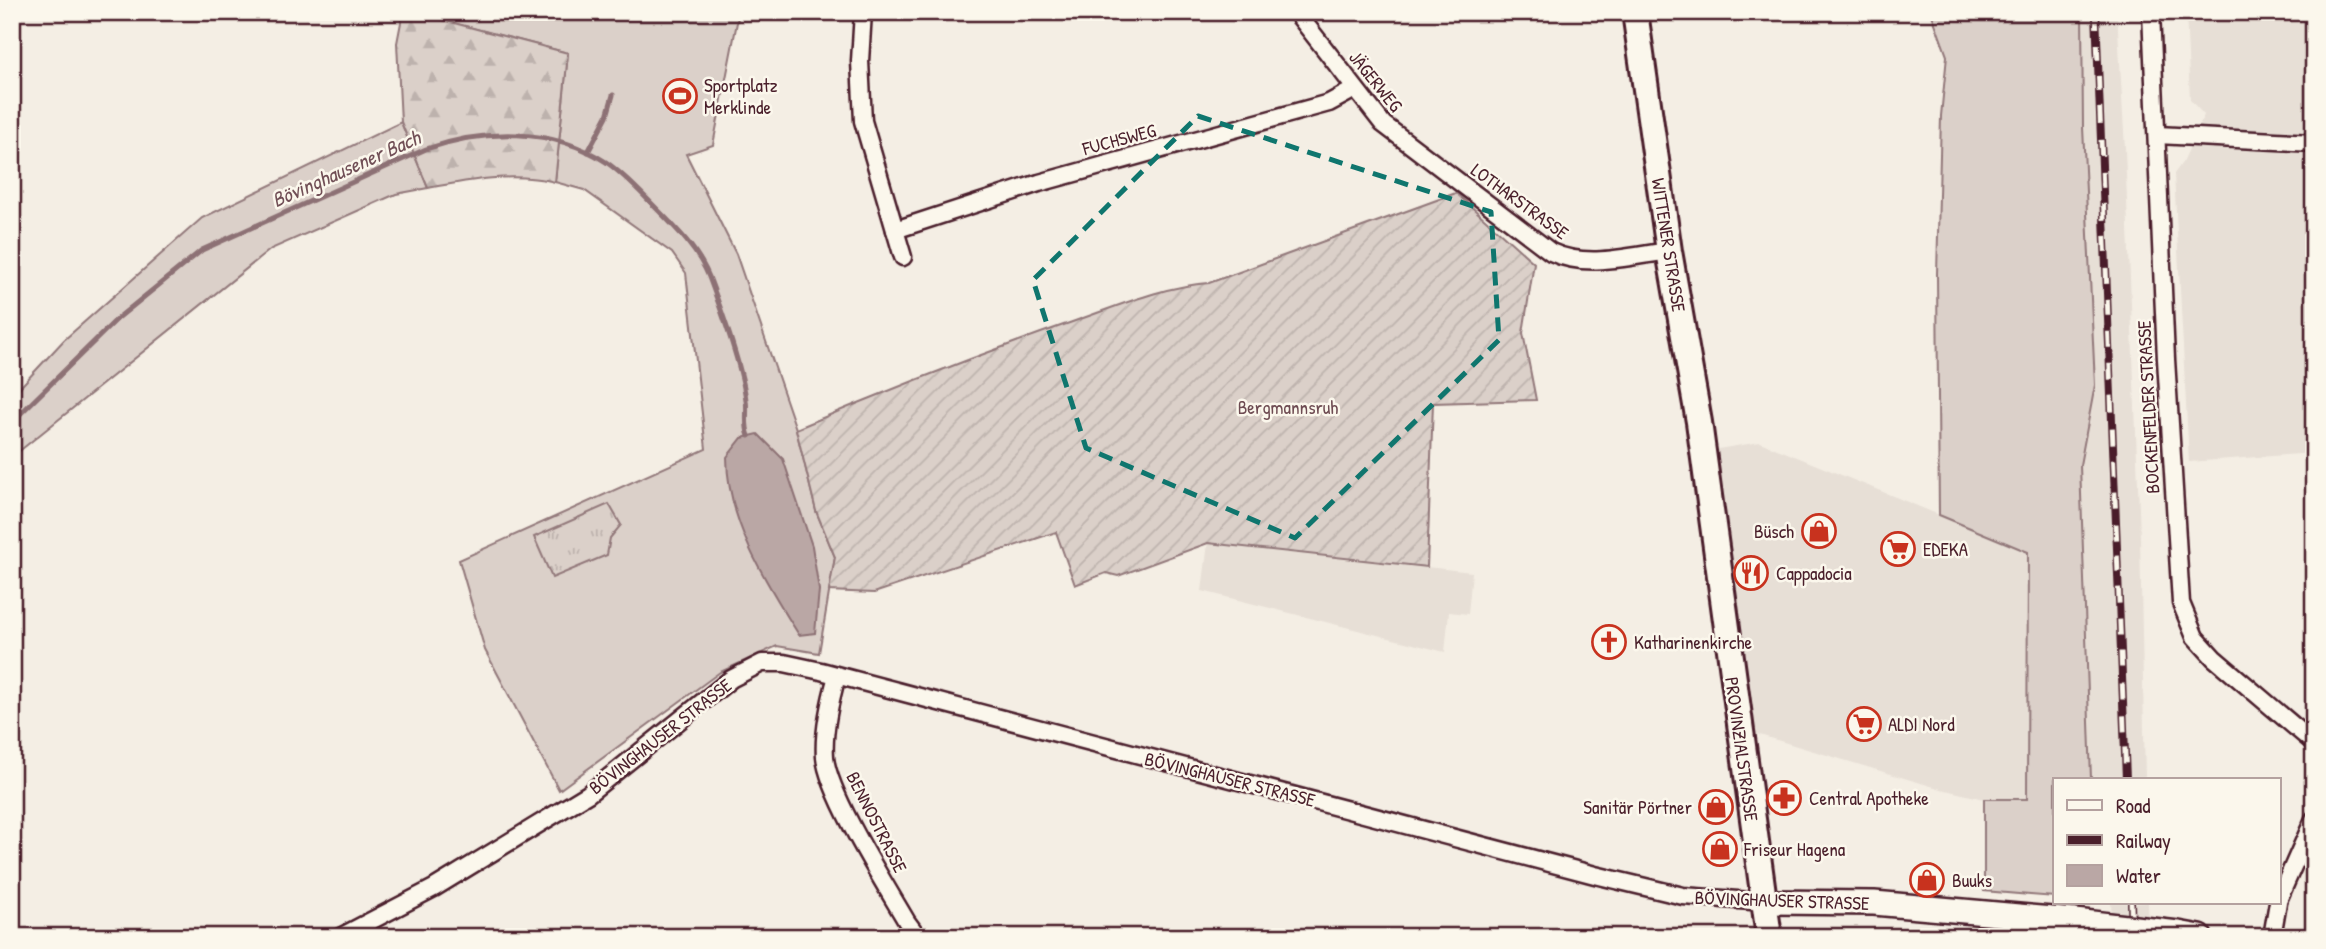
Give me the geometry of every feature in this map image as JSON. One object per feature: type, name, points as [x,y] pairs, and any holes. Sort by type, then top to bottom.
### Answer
[{"type":"main road","name":"WITTENER STRASSE","points":[[1635,12],[1669,251],[1690,365],[1706,478]]},
{"type":"main road","name":"PROVINZIALSTRASSE","points":[[1706,478],[1769,937]]},
{"type":"main road","name":"BÖVINGHAUSER STRASSE","points":[[1765,902],[1874,903],[2075,920],[2189,935]]},
{"type":"street","points":[[863,12],[860,61],[863,121],[904,257]]},
{"type":"street","name":"JÄGERWEG","points":[[1296,12],[1353,90],[1401,141]]},
{"type":"street","name":"BOCKENFELDER STRASSE","points":[[2151,12],[2166,359],[2181,603],[2195,636],[2214,658],[2314,743]]},
{"type":"street","name":"FUCHSWEG","points":[[895,230],[1039,183],[1329,103],[1353,90]]},
{"type":"street","points":[[2157,135],[2314,143]]},
{"type":"street","name":"LOTHARSTRASSE","points":[[1401,141],[1540,245],[1566,259],[1587,262],[1669,251]]},
{"type":"street","name":"BÖVINGHAUSER STRASSE","points":[[340,937],[434,888],[588,794],[731,680],[762,663],[784,663],[837,676],[1683,896],[1765,902]]},
{"type":"street","name":"BENNOSTRASSE","points":[[837,676],[826,735],[825,756],[832,785],[907,922],[918,937]]},
{"type":"street","points":[[2280,896],[2314,819]]},
{"type":"street","points":[[2272,937],[2277,904]]},
{"type":"highlighted area","points":[[1198,116],[1491,212],[1499,340],[1295,538],[1086,448],[1033,280]]},
{"type":"shaded area","points":[[2082,12],[2117,12],[2140,536],[2145,778],[2091,778],[2080,465],[2095,385],[2083,127]]},
{"type":"shaded area","points":[[2186,12],[2314,12],[2314,453],[2189,462],[2174,174],[2184,160],[2204,115],[2190,100]]},
{"type":"shaded area","points":[[1760,442],[2028,551],[2027,799],[1984,799],[1941,789],[1753,733],[1712,450]]},
{"type":"shaded area","points":[[1208,543],[1472,572],[1468,614],[1449,612],[1445,652],[1202,591]]},
{"type":"shaded area","points":[[2111,904],[2148,904],[2149,937],[2113,937]]},
{"type":"green space","points":[[403,12],[436,12],[435,18],[568,53],[555,182],[507,177],[428,188],[401,122],[397,43]]},
{"type":"green space","points":[[436,12],[739,12],[713,145],[686,154],[736,254],[796,429],[816,511],[835,557],[819,653],[777,646],[720,672],[559,790],[485,650],[459,560],[706,449],[686,273],[672,253],[584,190],[555,182],[568,53],[434,18]]},
{"type":"green space","points":[[1931,12],[2082,12],[2083,127],[2095,385],[2080,465],[2091,778],[2053,778],[2053,897],[1984,891],[1984,799],[2027,799],[2028,552],[1939,515],[1937,274],[1941,116],[1947,56]]},
{"type":"green space","points":[[401,122],[428,188],[396,194],[271,249],[12,457],[12,396],[64,340],[202,218]]},
{"type":"green space","name":"Bergmannsruh","points":[[1456,193],[1534,263],[1523,333],[1536,400],[1433,403],[1427,567],[1208,543],[1118,576],[1106,573],[1075,585],[1056,532],[874,593],[829,591],[835,557],[816,511],[796,429],[934,373],[1124,303],[1175,288],[1209,283]]},
{"type":"green space","points":[[609,504],[621,525],[610,538],[607,555],[552,578],[534,537]]},
{"type":"water","points":[[758,434],[783,459],[812,546],[819,590],[815,633],[799,635],[751,551],[734,505],[727,457],[742,438]]},
{"type":"waterway","points":[[588,152],[607,116],[613,95]]},
{"type":"waterway","name":"Bövinghausener Bach","points":[[12,422],[118,318],[202,250],[426,149],[471,138],[518,135],[564,142],[606,162],[639,191],[693,249],[709,277],[736,355],[744,386],[749,436]]},
{"type":"railway","points":[[2096,12],[2126,778]]},
{"type":"railway","points":[[2131,904],[2132,937]]},
{"type":"place","name":"Sportplatz Merklinde","points":[[680,96]]},
{"type":"place","name":"Büsch","points":[[1819,531]]},
{"type":"place","name":"EDEKA","points":[[1898,549]]},
{"type":"place","name":"Cappadocia","points":[[1751,573]]},
{"type":"place","name":"Katharinenkirche","points":[[1609,642]]},
{"type":"place","name":"ALDI Nord","points":[[1864,724]]},
{"type":"place","name":"Central Apotheke","points":[[1784,798]]},
{"type":"place","name":"Sanitär Pörtner","points":[[1716,807]]},
{"type":"place","name":"Friseur Hagena","points":[[1720,849]]},
{"type":"place","name":"Buuks","points":[[1927,880]]}]
